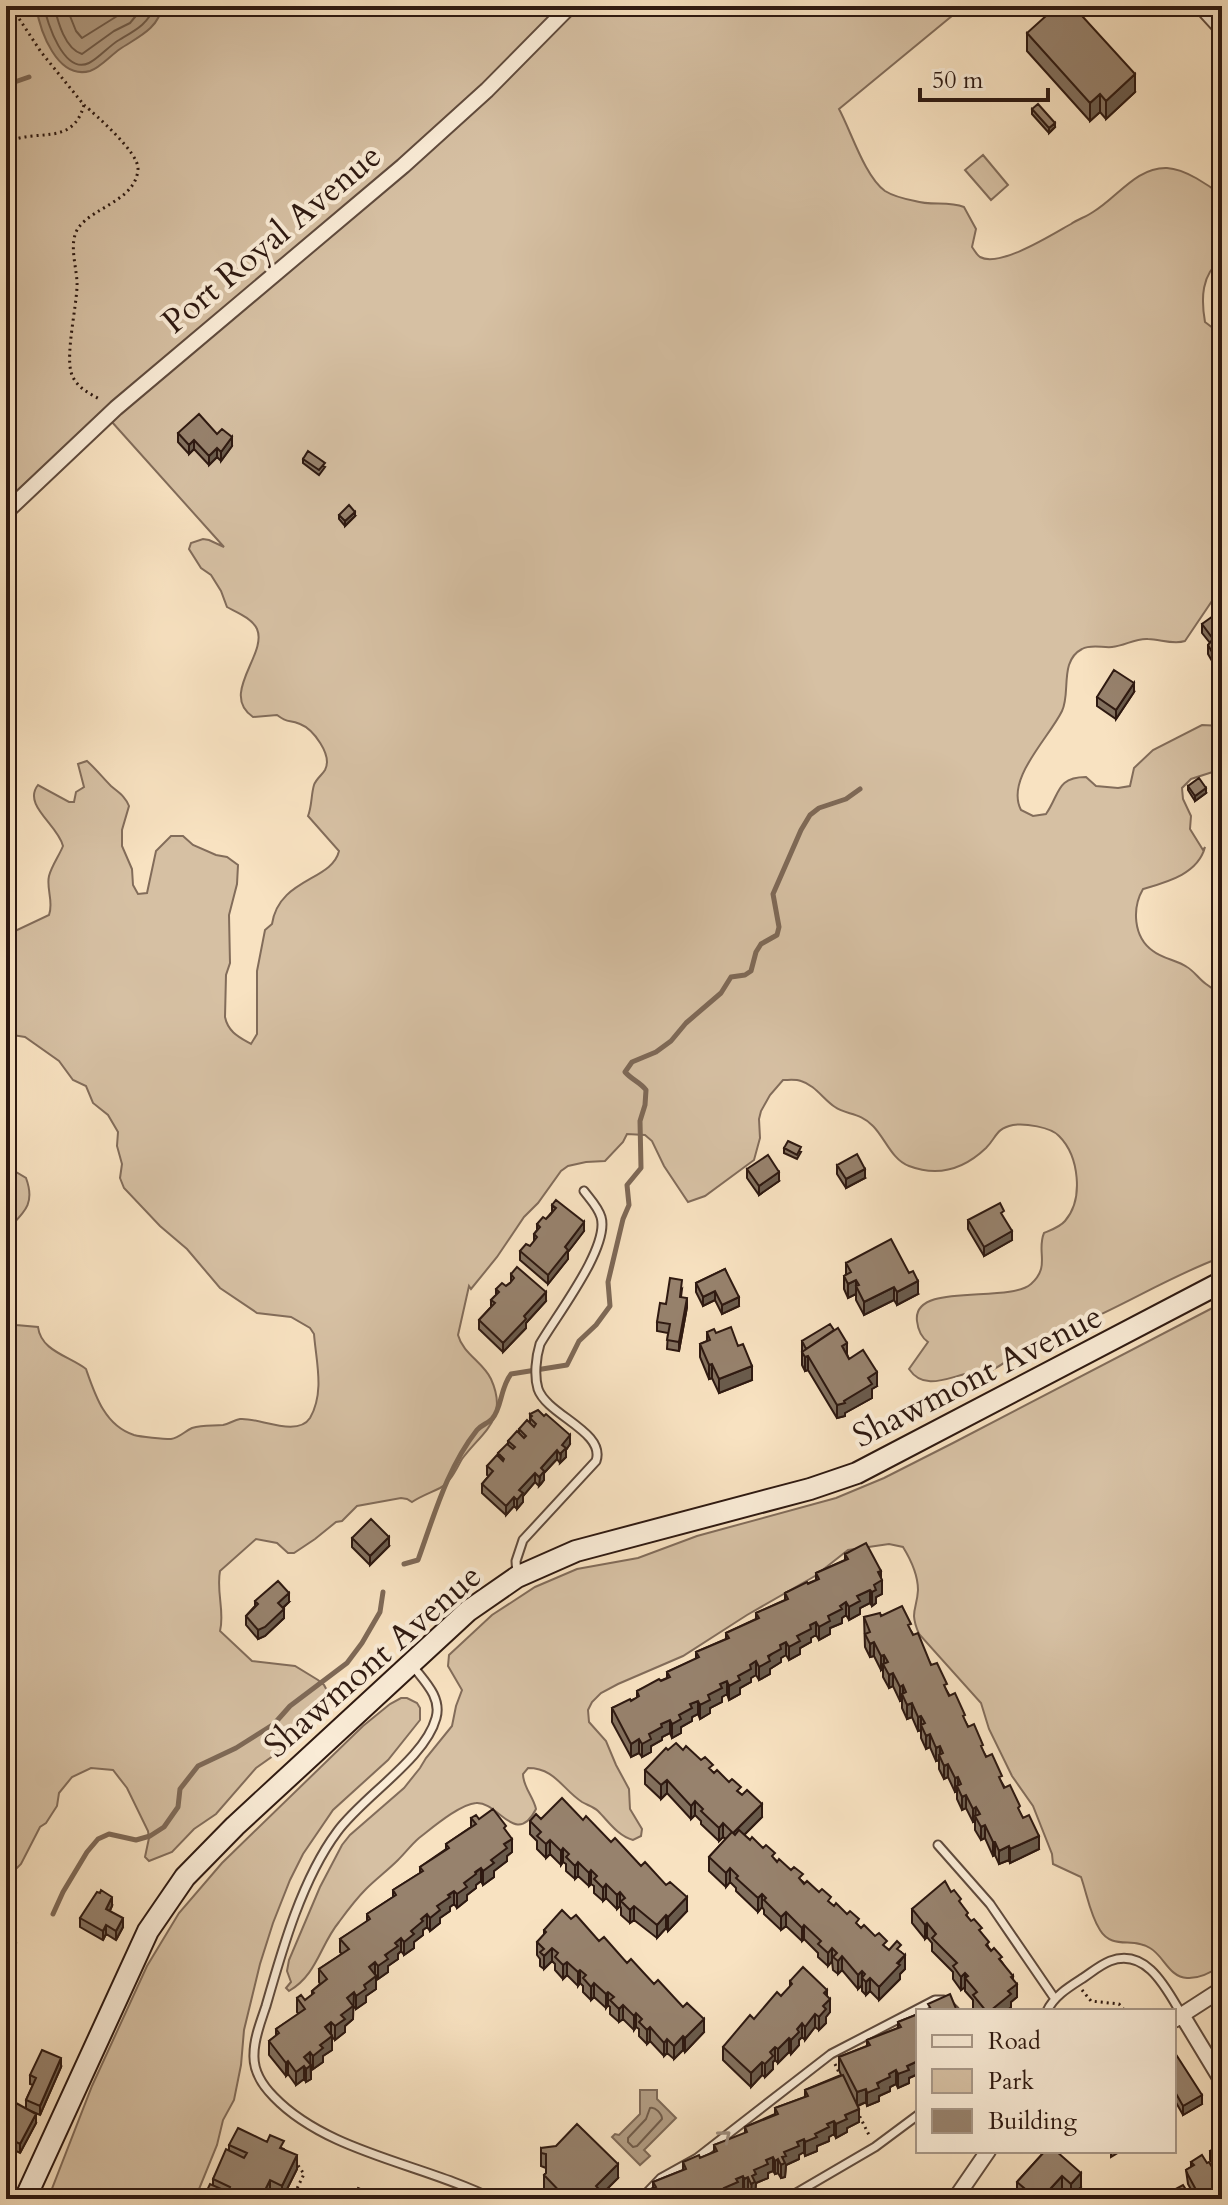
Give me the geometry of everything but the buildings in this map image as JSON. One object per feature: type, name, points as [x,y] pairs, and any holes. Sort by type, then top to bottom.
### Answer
[{"type":"main road","name":"Shawmont Avenue","points":[[25,2199],[138,1950],[171,1895],[216,1844],[468,1611],[517,1577],[576,1551],[810,1489],[857,1473],[1222,1282]]},
{"type":"street","name":"Port Royal Avenue","points":[[6,512],[114,410],[403,166],[487,90],[570,6]]},
{"type":"street","points":[[1201,6],[1222,29]]},
{"type":"street","points":[[1222,1989],[1178,2017],[1222,2081]]},
{"type":"street","points":[[955,2199],[987,2153]]},
{"type":"lane","points":[[517,1577],[516,1561],[523,1540],[596,1461],[598,1455],[594,1443],[545,1400],[537,1386],[537,1356],[546,1333],[599,1246],[601,1217],[584,1191]]},
{"type":"lane","points":[[411,1664],[434,1694],[438,1712],[436,1722],[411,1757],[351,1816],[323,1854],[277,1967],[256,2041],[254,2063],[260,2079],[271,2094],[285,2108],[323,2133],[432,2172],[493,2199]]},
{"type":"lane","points":[[938,1845],[990,1904],[1055,1999]]},
{"type":"lane","points":[[1048,2009],[1055,1999],[1110,1961],[1123,1959],[1140,1962],[1155,1973],[1174,2009]]},
{"type":"lane","points":[[918,2009],[935,2000],[944,2000],[953,2009]]},
{"type":"lane","points":[[641,2199],[661,2178],[697,2158],[831,2054],[916,2010]]},
{"type":"lane","points":[[786,2199],[875,2147],[916,2116]]},
{"type":"path","points":[[6,7],[22,21],[41,52],[84,105],[112,130],[137,159],[135,180],[113,204],[78,228],[73,243],[77,285],[71,371],[77,384],[114,410]]},
{"type":"path","points":[[6,143],[18,137],[63,132],[77,121],[84,105]]},
{"type":"path","points":[[1082,1991],[1091,2001],[1119,2004],[1123,2009]]},
{"type":"path","points":[[831,2054],[843,2081]]},
{"type":"path","points":[[852,2101],[875,2147]]},
{"type":"path","points":[[290,2160],[304,2174],[292,2199]]},
{"type":"path","points":[[292,2179],[300,2183]]},
{"type":"path","points":[[288,2188],[296,2192]]},
{"type":"green space","points":[[6,6],[964,6],[839,109],[865,165],[885,191],[921,202],[964,207],[976,229],[972,247],[980,257],[989,259],[1013,254],[1040,242],[1102,206],[1136,178],[1156,169],[1167,168],[1189,174],[1222,196],[1222,259],[1206,279],[1203,305],[1205,322],[1222,335],[1222,593],[1212,601],[1185,641],[1143,639],[1117,646],[1093,646],[1075,654],[1068,669],[1062,711],[1024,772],[1018,798],[1021,810],[1033,816],[1046,814],[1060,788],[1069,780],[1086,777],[1096,786],[1130,786],[1134,768],[1153,750],[1202,725],[1222,726],[1222,769],[1191,779],[1182,788],[1183,799],[1191,816],[1190,829],[1203,850],[1205,847],[1196,864],[1189,870],[1143,889],[1137,905],[1136,922],[1146,945],[1157,954],[1187,967],[1222,994],[1222,1257],[1082,1323],[1034,1341],[995,1369],[928,1381],[909,1369],[928,1342],[918,1327],[920,1309],[929,1301],[945,1297],[1019,1290],[1037,1277],[1042,1265],[1044,1233],[1065,1221],[1077,1190],[1075,1166],[1066,1144],[1059,1136],[1037,1126],[1013,1125],[999,1131],[986,1148],[960,1166],[940,1171],[920,1169],[898,1159],[868,1121],[835,1107],[806,1083],[783,1080],[761,1111],[760,1138],[754,1160],[705,1196],[688,1202],[652,1141],[645,1135],[627,1134],[605,1161],[568,1166],[561,1171],[497,1257],[471,1289],[469,1286],[458,1335],[464,1348],[491,1379],[497,1404],[491,1424],[447,1482],[412,1502],[401,1498],[357,1506],[342,1521],[336,1522],[294,1553],[288,1553],[277,1543],[256,1539],[220,1571],[220,1631],[252,1661],[295,1666],[318,1680],[330,1696],[329,1703],[287,1746],[256,1768],[216,1814],[194,1829],[172,1852],[149,1861],[145,1857],[148,1831],[127,1788],[113,1770],[91,1768],[72,1777],[59,1793],[57,1806],[40,1827],[21,1864],[6,1879],[6,1320],[16,1325],[38,1327],[44,1342],[86,1369],[97,1399],[108,1417],[124,1431],[137,1436],[171,1439],[192,1428],[223,1425],[240,1419],[287,1427],[304,1424],[315,1408],[318,1387],[314,1334],[310,1328],[291,1317],[257,1313],[220,1288],[187,1249],[124,1188],[120,1178],[122,1164],[117,1146],[118,1132],[108,1115],[93,1103],[86,1086],[73,1080],[59,1061],[25,1037],[6,1034],[6,933],[49,915],[49,876],[63,846],[38,808],[34,793],[38,785],[74,802],[76,792],[84,787],[78,764],[87,761],[124,797],[129,806],[122,830],[122,846],[138,894],[147,893],[156,851],[171,836],[183,836],[193,845],[227,857],[238,865],[229,915],[230,963],[226,975],[225,1017],[231,1030],[251,1044],[257,1034],[257,971],[265,930],[272,924],[284,897],[327,869],[339,851],[308,816],[314,785],[327,764],[320,743],[311,731],[300,724],[277,715],[253,717],[244,708],[242,686],[259,639],[257,629],[248,619],[227,607],[211,575],[201,568],[189,549],[191,543],[203,539],[224,547],[103,412],[6,501]]},
{"type":"green space","points":[[983,155],[1008,185],[991,200],[965,170]]},
{"type":"green space","points":[[6,1166],[26,1178],[29,1202],[6,1231]]},
{"type":"green space","points":[[1222,1303],[1222,1965],[1201,1976],[1181,1977],[1150,1948],[1110,1940],[1100,1930],[1081,1877],[1053,1864],[1033,1806],[1012,1776],[989,1729],[981,1703],[919,1634],[914,1615],[918,1590],[915,1573],[903,1547],[889,1544],[848,1550],[815,1576],[683,1656],[618,1684],[592,1702],[588,1710],[589,1722],[606,1741],[629,1789],[630,1809],[642,1829],[641,1836],[633,1840],[623,1835],[552,1775],[528,1768],[523,1779],[536,1809],[529,1820],[514,1824],[484,1804],[476,1803],[446,1817],[419,1838],[362,1893],[333,1931],[306,1977],[289,1991],[286,1988],[291,1982],[287,1971],[289,1960],[320,1887],[342,1845],[404,1788],[452,1726],[462,1690],[448,1666],[449,1655],[492,1615],[535,1587],[577,1569],[638,1558],[697,1536],[836,1498],[884,1478]]},
{"type":"green space","points":[[401,1698],[417,1703],[420,1720],[388,1760],[333,1810],[303,1854],[290,1880],[260,1964],[244,2030],[234,2100],[223,2120],[217,2145],[195,2199],[48,2199],[92,2086],[147,1966],[179,1913],[222,1863],[363,1726]]},
{"type":"water","points":[[36,6],[162,6],[156,21],[146,32],[94,69],[78,72],[59,61],[52,51],[41,28]]},
{"type":"water","points":[[640,2090],[657,2090],[657,2099],[676,2118],[644,2150],[650,2156],[640,2165],[612,2137],[619,2135],[640,2114]]},
{"type":"waterway","points":[[6,85],[29,77]]},
{"type":"waterway","points":[[404,1564],[418,1560],[457,1460],[477,1430],[495,1414],[511,1374],[567,1365],[579,1341],[610,1306],[608,1282],[629,1205],[627,1185],[641,1168],[640,1121],[646,1090],[625,1072],[632,1062],[656,1052],[671,1041],[686,1023],[721,993],[731,977],[751,971],[761,944],[777,935],[779,927],[773,894],[801,830],[810,815],[819,808],[846,799],[860,789]]},
{"type":"waterway","points":[[53,1914],[63,1892],[98,1839],[109,1834],[136,1840],[164,1827],[178,1807],[180,1789],[198,1766],[236,1748],[274,1724],[290,1706],[347,1663],[380,1612],[383,1592]]},
{"type":"waterway","points":[[6,2017],[12,2004]]}]
